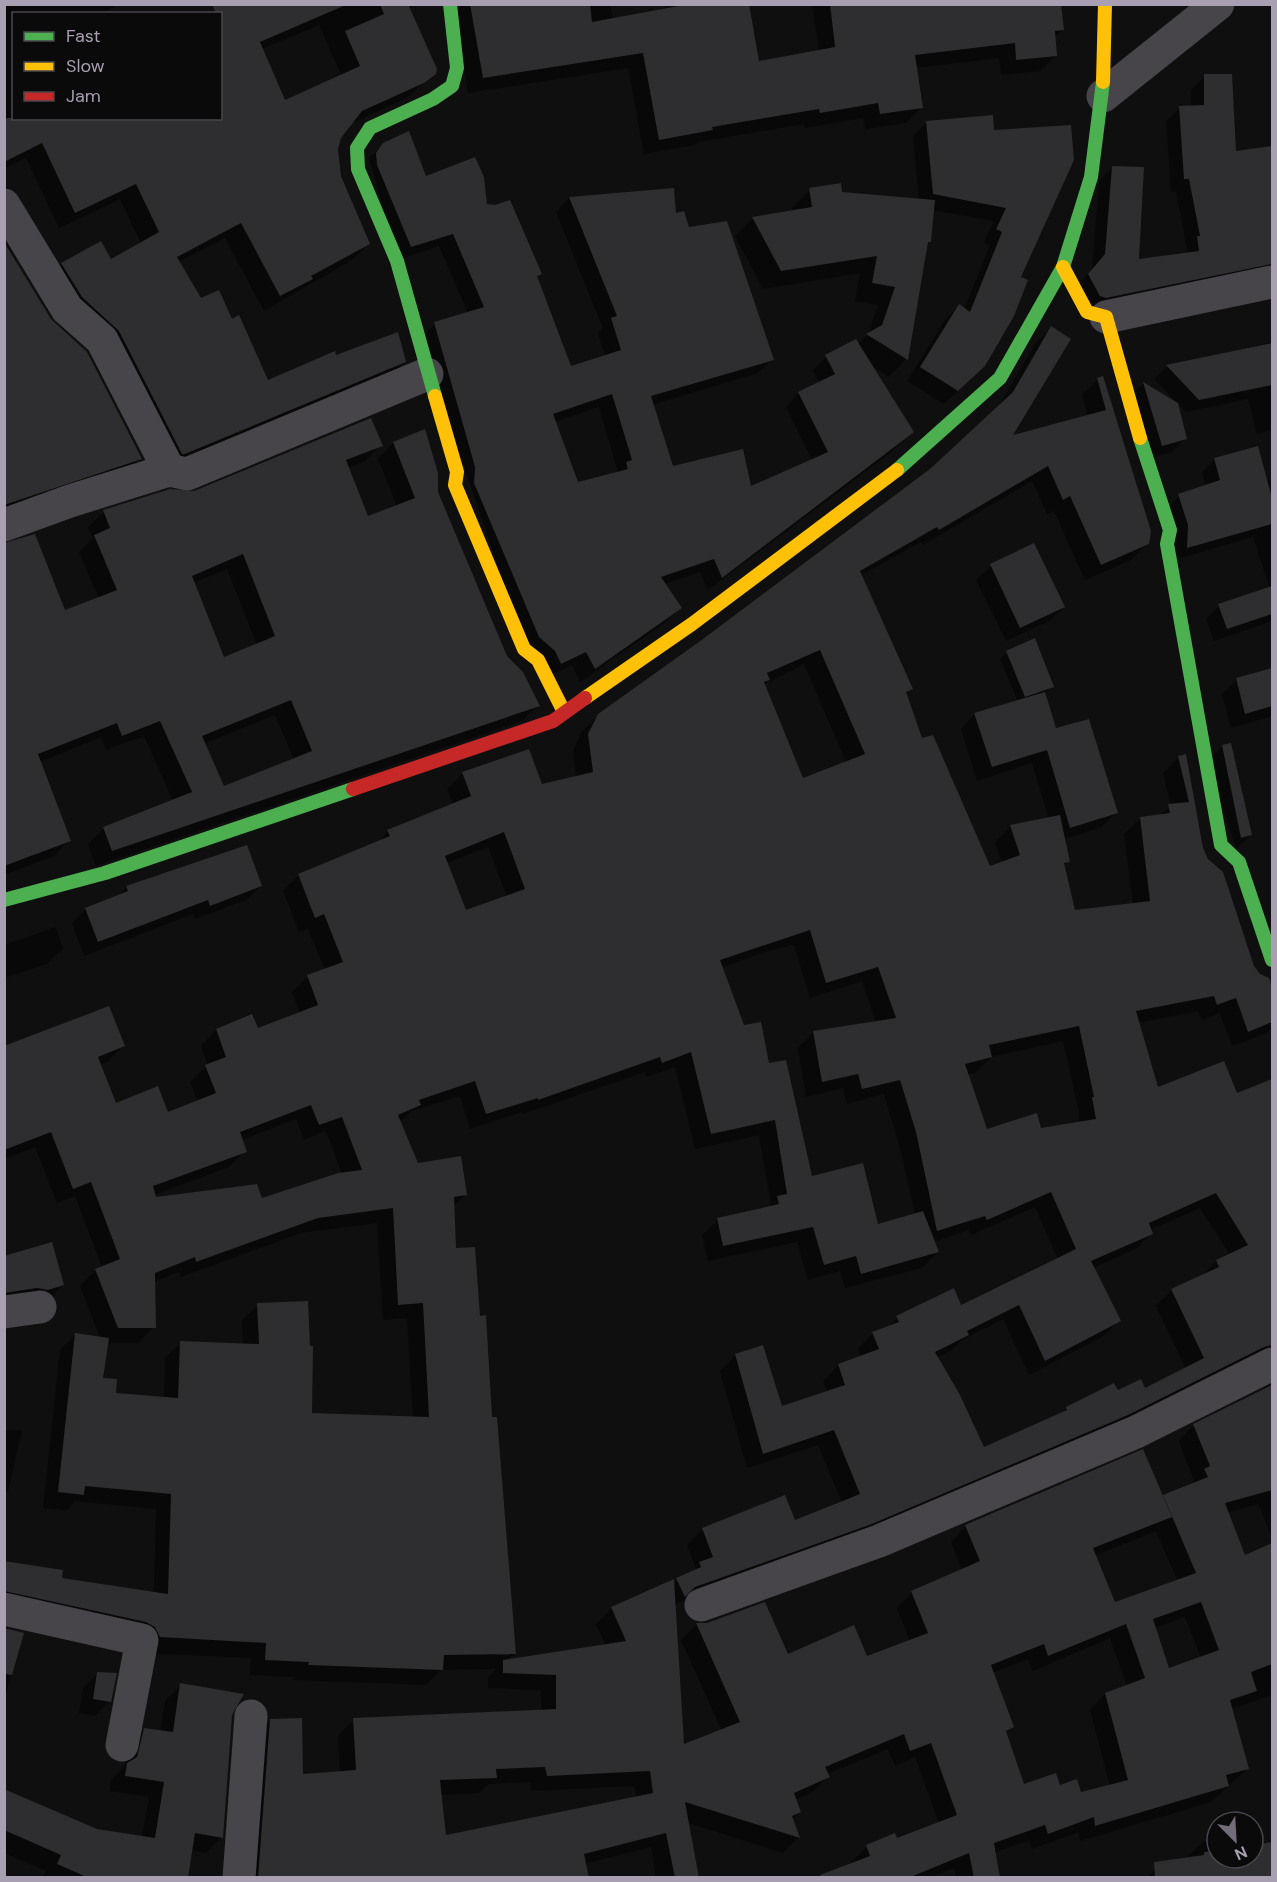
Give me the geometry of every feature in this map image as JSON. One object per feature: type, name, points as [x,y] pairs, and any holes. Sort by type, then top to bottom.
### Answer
[{"type":"street","points":[[450,4],[457,69],[452,86],[433,99],[370,128],[357,148],[358,170],[397,261],[427,374],[457,472],[455,485],[524,648],[538,660],[564,712]]},
{"type":"street","points":[[4,900],[105,873],[553,721],[692,624],[925,447],[1000,378],[1063,267],[1091,177],[1103,96],[1105,4]]},
{"type":"street","points":[[1103,96],[1218,4]]},
{"type":"street","points":[[4,205],[67,309],[102,340],[169,470]]},
{"type":"street","points":[[1063,267],[1087,312],[1106,317],[1272,282]]},
{"type":"street","points":[[1106,317],[1134,421],[1170,530],[1169,556],[1221,845],[1239,862],[1272,960]]},
{"type":"street","points":[[4,525],[70,501],[169,470],[187,474],[427,374]]},
{"type":"street","points":[[4,1312],[40,1307]]},
{"type":"street","points":[[701,1605],[890,1537],[1136,1432],[1272,1364]]},
{"type":"street","points":[[4,1609],[142,1640],[122,1745]]},
{"type":"street","points":[[239,1878],[251,1716]]},
{"type":"building","points":[[212,4],[348,4],[260,42],[285,100],[360,66],[345,31],[384,14],[380,4],[408,4],[437,69],[436,74],[424,83],[362,111],[341,138],[338,149],[341,176],[370,244],[311,276],[313,279],[280,296],[241,223],[177,257],[201,298],[219,290],[232,319],[239,315],[268,380],[335,351],[336,355],[398,332],[406,362],[182,454],[119,331],[82,297],[61,263],[101,241],[111,259],[159,232],[136,184],[75,213],[42,143],[4,162],[4,118],[12,118],[12,120],[222,120],[222,12],[215,12]]},
{"type":"building","points":[[470,4],[590,4],[592,22],[689,4],[749,4],[759,61],[835,47],[830,4],[1061,4],[1064,30],[1055,31],[1057,56],[1016,60],[1015,43],[915,55],[923,108],[880,114],[878,103],[820,113],[819,109],[712,127],[713,130],[659,140],[643,53],[483,78]]},
{"type":"building","points":[[1204,74],[1232,74],[1236,151],[1272,146],[1272,264],[1106,298],[1100,296],[1088,274],[1105,254],[1112,166],[1144,167],[1139,259],[1199,251],[1197,236],[1200,236],[1189,179],[1184,179],[1179,106],[1204,105]]},
{"type":"building","points":[[993,115],[994,130],[1071,125],[1074,160],[1021,277],[1028,280],[1014,316],[985,366],[958,391],[920,367],[959,304],[970,312],[1002,232],[996,229],[1006,208],[933,194],[926,121]]},
{"type":"building","points":[[409,131],[426,176],[475,157],[484,177],[487,204],[495,205],[510,200],[542,274],[537,276],[571,366],[621,350],[611,318],[617,316],[569,197],[674,188],[676,213],[684,211],[689,227],[727,221],[774,360],[651,396],[673,466],[743,449],[751,486],[828,452],[798,392],[835,374],[825,355],[856,339],[914,432],[722,578],[714,559],[661,577],[682,608],[595,669],[586,652],[561,664],[555,651],[539,637],[474,483],[475,467],[434,322],[484,307],[453,234],[411,247],[377,165],[376,153],[383,143]],"holes":[[[612,394],[632,460],[626,462],[628,469],[578,482],[553,414]]]},
{"type":"building","points":[[841,183],[842,192],[935,200],[931,242],[928,242],[908,360],[866,334],[882,325],[895,287],[872,283],[877,256],[781,271],[752,217],[812,207],[809,188]]},
{"type":"building","points":[[4,242],[51,319],[87,352],[142,459],[4,505]]},
{"type":"building","points":[[1051,326],[1071,339],[1013,435],[1106,410],[1097,378],[1103,376],[1151,531],[1149,544],[1101,565],[1070,496],[1063,500],[1048,466],[939,530],[937,527],[860,571],[913,689],[906,692],[922,738],[933,735],[990,866],[1020,855],[1010,825],[1060,815],[1070,862],[1064,863],[1075,910],[1150,901],[1140,817],[1170,813],[1168,804],[1189,802],[1178,756],[1186,754],[1203,848],[1208,859],[1223,872],[1254,966],[1260,974],[1269,978],[1272,988],[1272,1022],[1248,1032],[1236,998],[1217,1005],[1214,996],[1136,1011],[1158,1087],[1224,1061],[1237,1093],[1272,1079],[1272,1345],[1128,1415],[872,1524],[695,1587],[685,1597],[676,1578],[701,1567],[699,1562],[713,1557],[702,1528],[785,1495],[795,1520],[860,1494],[834,1430],[763,1454],[735,1354],[763,1345],[782,1406],[845,1385],[838,1364],[879,1349],[872,1332],[899,1322],[896,1316],[954,1288],[961,1305],[1076,1249],[1051,1192],[987,1220],[985,1216],[937,1231],[916,1132],[900,1080],[862,1089],[858,1074],[822,1082],[813,1031],[896,1018],[878,967],[826,983],[810,930],[720,960],[744,1025],[761,1022],[769,1063],[786,1060],[812,1176],[863,1163],[878,1224],[923,1211],[939,1252],[861,1274],[856,1256],[824,1265],[813,1227],[723,1246],[717,1218],[779,1204],[777,1196],[787,1194],[775,1120],[711,1134],[691,1052],[662,1063],[660,1057],[538,1100],[538,1098],[486,1114],[475,1081],[419,1100],[421,1105],[398,1115],[418,1163],[461,1156],[467,1195],[454,1197],[456,1248],[475,1247],[480,1316],[486,1315],[492,1417],[497,1417],[516,1654],[444,1655],[443,1670],[308,1665],[309,1662],[265,1660],[266,1643],[160,1637],[155,1627],[146,1622],[4,1591],[4,1561],[63,1570],[62,1578],[168,1594],[171,1494],[85,1486],[84,1495],[58,1492],[75,1333],[109,1338],[103,1378],[117,1379],[116,1393],[178,1398],[180,1341],[259,1344],[257,1303],[308,1301],[310,1346],[313,1346],[312,1413],[429,1417],[423,1303],[398,1305],[393,1208],[318,1218],[196,1262],[195,1257],[155,1273],[156,1328],[118,1328],[95,1269],[120,1259],[91,1182],[73,1189],[51,1132],[4,1150],[4,1046],[109,1006],[125,1046],[98,1057],[116,1103],[158,1086],[168,1112],[216,1093],[205,1065],[226,1057],[216,1029],[252,1014],[258,1028],[318,1005],[307,975],[343,962],[324,914],[315,918],[298,874],[390,836],[387,830],[471,796],[462,772],[529,749],[542,784],[593,772],[588,734],[598,714],[703,639],[930,469],[1013,392]],"holes":[[[820,650],[865,754],[803,778],[764,682],[770,680],[767,673]],[[504,832],[525,889],[466,910],[445,856]],[[1079,1026],[1094,1097],[1092,1097],[1096,1119],[1041,1128],[1037,1113],[987,1129],[965,1064],[992,1057],[989,1045]],[[311,1105],[319,1125],[342,1117],[362,1170],[338,1173],[262,1198],[257,1184],[156,1197],[153,1186],[247,1152],[240,1132]],[[1216,1193],[1248,1245],[1216,1260],[1219,1267],[1171,1289],[1204,1358],[1145,1388],[1141,1379],[1118,1390],[1114,1383],[1066,1407],[1067,1410],[984,1447],[960,1395],[935,1352],[969,1335],[967,1331],[1019,1305],[1045,1361],[1121,1321],[1091,1261],[1153,1234],[1149,1223]]]},
{"type":"building","points":[[1272,343],[1272,385],[1199,400],[1166,365]]},
{"type":"building","points":[[1143,382],[1178,403],[1187,439],[1162,446]]},
{"type":"building","points":[[371,418],[383,446],[346,460],[368,516],[415,498],[393,442],[425,429],[438,473],[438,492],[507,656],[523,672],[540,706],[112,851],[103,827],[192,792],[160,721],[122,736],[117,723],[38,754],[71,841],[4,866],[4,543],[35,534],[65,610],[117,590],[94,535],[110,528],[103,510],[170,489],[194,491]],"holes":[[[243,554],[275,636],[224,657],[192,576]],[[291,700],[312,751],[224,786],[202,736]]]},
{"type":"building","points":[[1258,446],[1272,498],[1272,524],[1187,548],[1188,525],[1178,494],[1220,480],[1214,458]]},
{"type":"building","points":[[1034,543],[1065,607],[1020,628],[990,564]]},
{"type":"building","points":[[1272,586],[1272,614],[1227,629],[1218,604]]},
{"type":"building","points":[[1035,638],[1054,687],[1025,697],[1006,651]]},
{"type":"building","points":[[1272,668],[1272,706],[1245,714],[1236,678]]},
{"type":"building","points":[[1045,692],[1056,728],[1089,719],[1118,813],[1070,828],[1047,750],[992,767],[974,713]]},
{"type":"building","points":[[1231,743],[1252,835],[1241,838],[1222,745]]},
{"type":"building","points":[[247,845],[262,886],[210,906],[208,900],[98,942],[85,908],[128,891],[126,886]]},
{"type":"building","points":[[52,1242],[64,1285],[48,1290],[37,1288],[4,1293],[4,1256]]},
{"type":"building","points":[[1272,1385],[1272,1490],[1225,1503],[1245,1555],[1272,1543],[1272,1664],[1251,1672],[1257,1691],[1230,1700],[1249,1769],[1226,1775],[1229,1786],[1095,1826],[1094,1817],[1048,1834],[1045,1825],[994,1843],[1000,1878],[974,1878],[969,1853],[908,1878],[820,1878],[820,1875],[870,1856],[866,1845],[895,1833],[897,1838],[957,1815],[931,1743],[910,1751],[904,1734],[825,1767],[830,1777],[794,1793],[801,1812],[792,1816],[800,1838],[685,1802],[699,1878],[675,1878],[666,1833],[584,1854],[589,1878],[258,1878],[270,1719],[302,1718],[303,1774],[356,1770],[353,1718],[556,1709],[556,1675],[503,1673],[503,1660],[626,1641],[611,1607],[674,1579],[684,1744],[740,1722],[696,1623],[707,1623],[765,1602],[788,1654],[854,1625],[867,1656],[928,1633],[911,1591],[980,1561],[965,1525],[1143,1449],[1172,1517],[1093,1548],[1115,1602],[1196,1573],[1163,1495],[1208,1477],[1204,1469],[1210,1466],[1193,1424]],"holes":[[[1201,1602],[1219,1650],[1169,1668],[1153,1619]],[[1126,1624],[1145,1678],[1105,1693],[1128,1780],[1081,1792],[1077,1779],[1060,1785],[1056,1773],[1024,1784],[1006,1731],[1014,1727],[991,1665],[1044,1644],[1048,1656]],[[545,1767],[547,1776],[650,1771],[653,1793],[446,1835],[440,1780],[497,1778],[496,1769]]]},
{"type":"building","points":[[4,1628],[24,1633],[12,1675],[4,1674]]},
{"type":"building","points":[[97,1672],[117,1673],[111,1702],[93,1699]]},
{"type":"building","points":[[180,1683],[244,1694],[232,1715],[223,1838],[195,1833],[188,1878],[89,1878],[57,1864],[61,1855],[4,1830],[4,1789],[97,1829],[155,1838],[164,1782],[125,1776],[127,1763],[137,1757],[144,1728],[173,1732]]},
{"type":"building","points":[[1272,1842],[1272,1878],[1155,1878],[1154,1862],[1204,1855],[1205,1852],[1205,1870],[1265,1870],[1265,1843]]},
{"type":"traffic: fast","points":[[435,396],[397,261],[358,169],[357,148],[370,128],[433,99],[452,86],[457,68],[450,4]]},
{"type":"traffic: fast","points":[[897,470],[1000,378],[1063,267],[1091,177],[1103,82]]},
{"type":"traffic: fast","points":[[1140,438],[1170,530],[1167,544],[1221,845],[1239,862],[1272,960]]},
{"type":"traffic: fast","points":[[4,900],[105,873],[353,789]]},
{"type":"traffic: slow","points":[[1103,82],[1105,4]]},
{"type":"traffic: slow","points":[[1063,267],[1087,312],[1106,317],[1140,438]]},
{"type":"traffic: slow","points":[[435,396],[457,472],[455,485],[524,649],[538,660],[564,712]]},
{"type":"traffic: slow","points":[[585,698],[692,624],[897,470]]},
{"type":"traffic: jam","points":[[353,789],[553,721],[585,698]]}]
